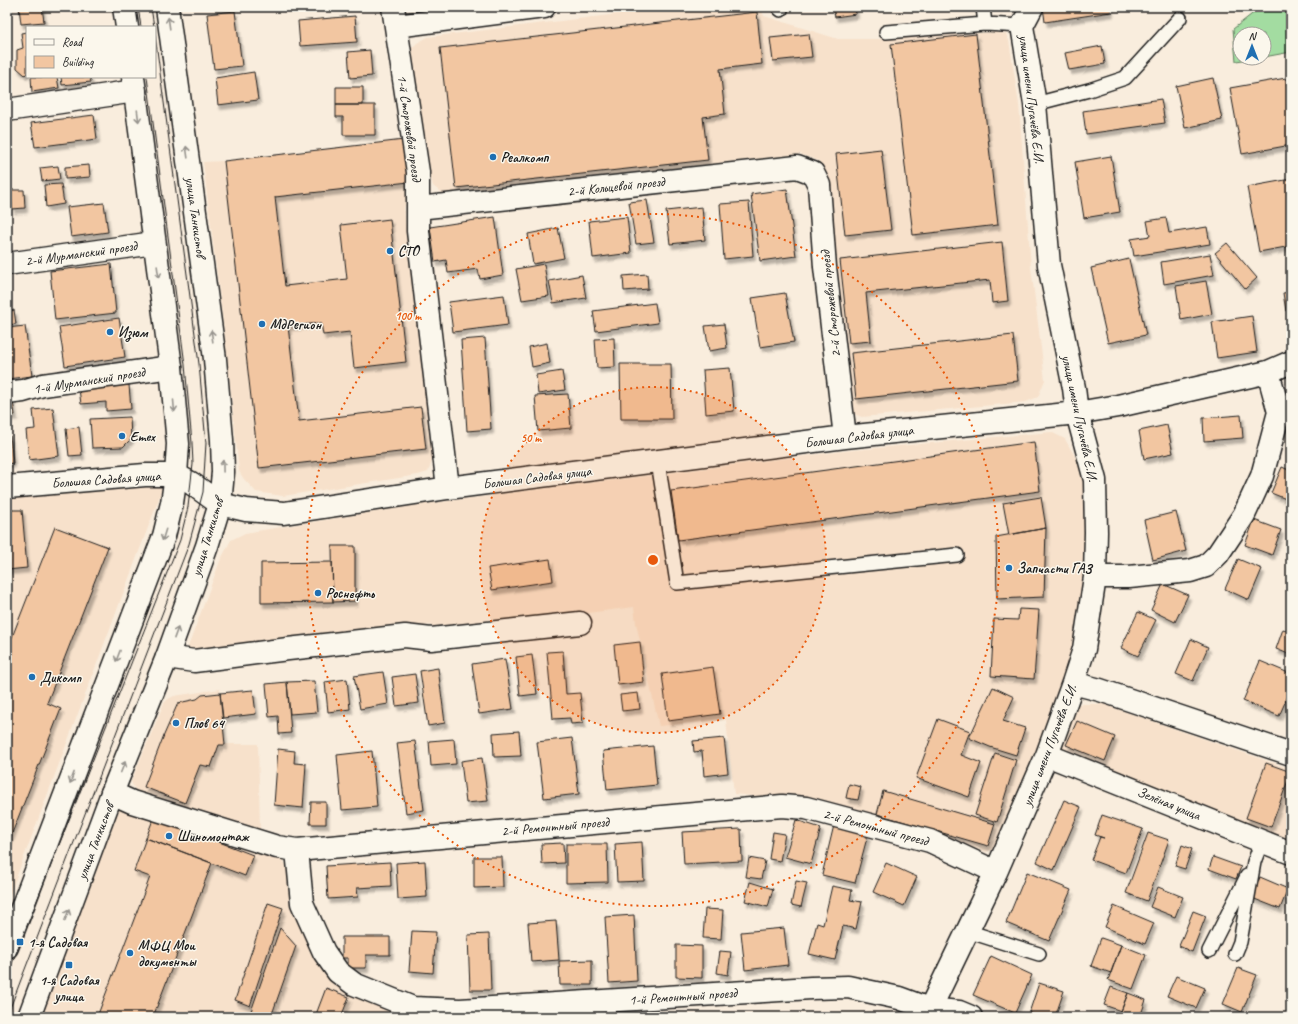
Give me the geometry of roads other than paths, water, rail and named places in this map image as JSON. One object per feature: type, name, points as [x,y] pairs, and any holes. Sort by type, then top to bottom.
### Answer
[{"type":"street","points":[[124,7],[127,26]]},
{"type":"street","name":"улица Танкистов","points":[[29,1017],[112,794],[167,658],[207,546],[220,504],[223,472],[222,440],[215,359],[167,7]]},
{"type":"street","points":[[395,17],[544,7]]},
{"type":"street","name":"улица имени Пугачёва Е.И.","points":[[928,1013],[996,872],[1047,754],[1084,649],[1095,577],[1095,480],[1077,413],[1074,388],[1049,265],[1035,104],[1022,26],[1032,7]]},
{"type":"street","name":"1-й Сторожевой проезд","points":[[395,17],[418,172],[418,231],[448,488]]},
{"type":"street","points":[[7,110],[134,84],[171,367],[178,444],[172,503],[164,536],[7,947]]},
{"type":"street","name":"2-й Кольцевой проезд","points":[[418,208],[797,167],[813,173]]},
{"type":"street","name":"2-й Сторожевой проезд","points":[[813,173],[819,185],[825,267],[845,437]]},
{"type":"street","name":"2-й Мурманский проезд","points":[[7,264],[154,242]]},
{"type":"street","name":"Большая Садовая улица","points":[[7,487],[145,475],[176,475],[191,483],[220,504],[246,510],[284,513],[448,488],[845,437],[1077,413],[1118,406],[1268,372],[1291,362]]},
{"type":"street","name":"1-й Мурманский проезд","points":[[7,393],[22,391],[43,385],[171,367]]},
{"type":"street","points":[[1095,577],[1190,571],[1206,566],[1218,554],[1244,515],[1262,476],[1279,412],[1268,372]]},
{"type":"street","points":[[167,658],[194,661],[405,636],[431,639],[580,623]]},
{"type":"street","points":[[1073,683],[1100,690],[1291,754]]},
{"type":"street","name":"Зелёная улица","points":[[1047,754],[1291,853]]},
{"type":"street","name":"2-й Ремонтный проезд","points":[[112,794],[132,802],[277,847],[297,850],[782,806],[806,808],[930,841],[996,872]]},
{"type":"street","name":"1-й Ремонтный проезд","points":[[297,850],[302,903],[324,952],[338,972],[354,984],[413,1008],[460,1010],[848,987],[899,998],[928,1013],[959,1012],[971,1017]]},
{"type":"lane","points":[[983,7],[985,24]]},
{"type":"lane","points":[[1035,104],[1089,90],[1125,78],[1180,18]]},
{"type":"lane","points":[[886,32],[985,24],[1022,26]]},
{"type":"lane","points":[[658,462],[677,583],[957,555]]},
{"type":"lane","points":[[1209,951],[1254,862],[1262,841]]},
{"type":"lane","points":[[1234,954],[1240,942],[1254,862]]},
{"type":"lane","points":[[967,931],[1038,954]]},
{"type":"tram line","points":[[138,7],[141,26]]},
{"type":"tram line","points":[[151,7],[154,26]]},
{"type":"tram line","points":[[7,1016],[189,544],[203,492],[206,443],[199,364],[156,42]]},
{"type":"tram line","points":[[7,976],[180,540],[188,507],[193,464],[185,365],[147,78]]},
{"type":"place","name":"Реалкомп","points":[[493,157]]},
{"type":"place","name":"СТО","points":[[390,251]]},
{"type":"place","name":"МдРегион","points":[[262,324]]},
{"type":"place","name":"Изюм","points":[[110,332]]},
{"type":"place","name":"Emex","points":[[122,436]]},
{"type":"place","name":"Запчасти ГАЗ","points":[[1009,568]]},
{"type":"place","name":"Роснефть","points":[[318,593]]},
{"type":"place","name":"Дикомп","points":[[32,677]]},
{"type":"place","name":"Плов 64","points":[[176,723]]},
{"type":"place","name":"Шиномонтаж","points":[[169,836]]},
{"type":"place","name":"1-я Садовая","points":[[20,942]]},
{"type":"place","name":"МФЦ Мои документы","points":[[130,953]]},
{"type":"place","name":"1-я Садовая улица","points":[[69,965]]}]
